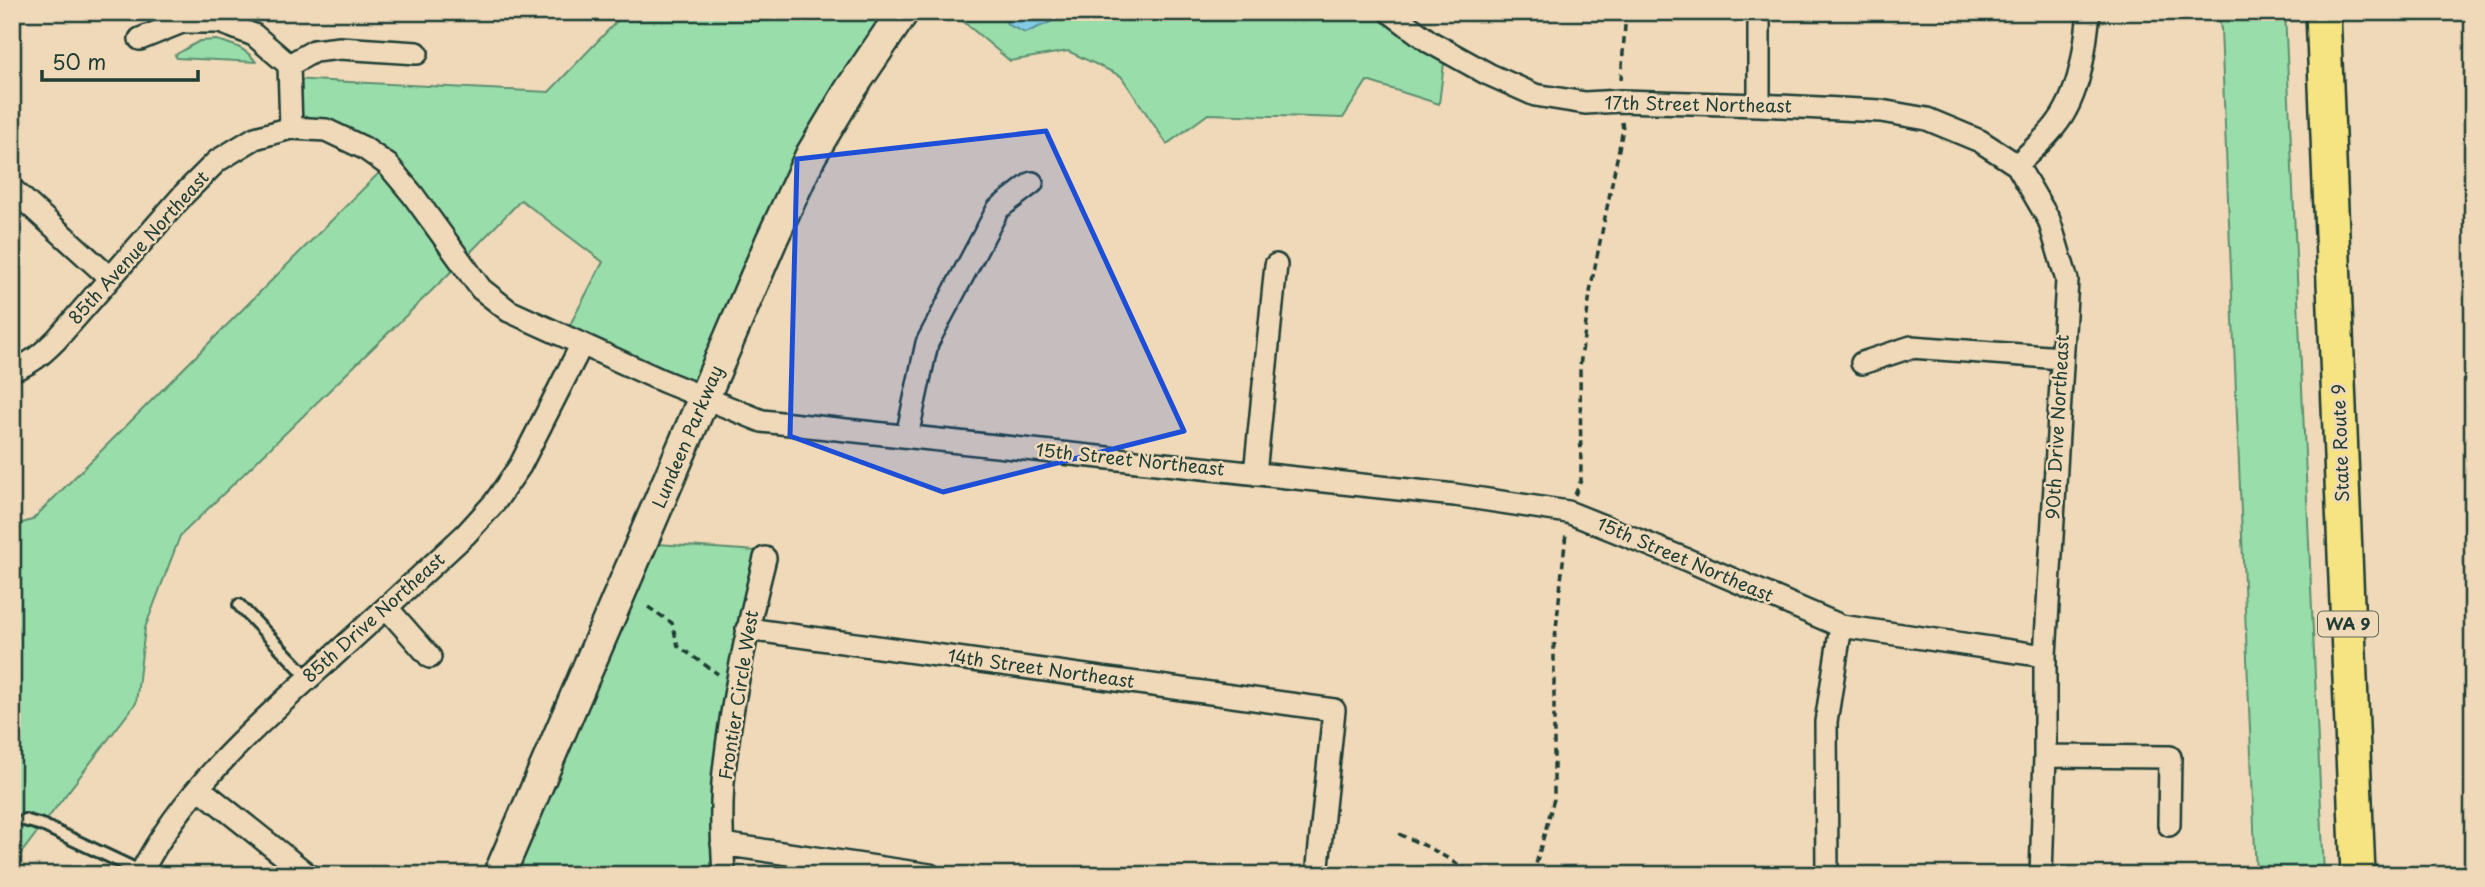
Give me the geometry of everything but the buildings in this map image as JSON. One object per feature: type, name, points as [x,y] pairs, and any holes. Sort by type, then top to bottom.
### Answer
[{"type":"main road","name":"Lundeen Parkway","points":[[499,875],[772,239],[811,155],[850,90],[903,12]]},
{"type":"main road","name":"State Route 9","points":[[2323,12],[2358,875]]},
{"type":"street","name":"17th Street Northeast","points":[[1390,12],[1430,42],[1488,74],[1535,95],[1585,103],[1759,105],[1881,111],[1927,120],[1980,141],[2017,166]]},
{"type":"street","points":[[1759,12],[1759,105]]},
{"type":"street","points":[[2017,166],[2057,125],[2075,89],[2085,50],[2089,12]]},
{"type":"street","points":[[140,39],[182,22],[220,22],[254,35],[289,65],[291,128]]},
{"type":"street","points":[[289,65],[314,51],[340,48],[417,53]]},
{"type":"street","name":"15th Street Northeast","points":[[291,128],[326,130],[364,148],[388,165],[481,289],[509,311],[762,421],[1455,495],[1569,512],[1841,626],[2045,656]]},
{"type":"street","name":"85th Avenue Northeast","points":[[12,370],[41,355],[217,161],[255,138],[291,128]]},
{"type":"street","name":"90th Drive Northeast","points":[[2017,166],[2049,219],[2067,279],[2045,656],[2041,875]]},
{"type":"street","points":[[907,436],[927,343],[998,209],[1032,183]]},
{"type":"street","points":[[12,189],[110,278]]},
{"type":"street","points":[[1255,474],[1276,265]]},
{"type":"street","name":"85th Drive Northeast","points":[[141,873],[150,855],[199,788],[245,737],[466,534],[495,502],[520,466],[582,344]]},
{"type":"street","points":[[1862,363],[1911,347],[2062,358]]},
{"type":"street","name":"Frontier Circle West","points":[[724,875],[722,844],[725,764],[747,629],[765,558]]},
{"type":"street","points":[[387,608],[430,657]]},
{"type":"street","points":[[1827,875],[1826,722],[1841,626]]},
{"type":"street","name":"14th Street Northeast","points":[[747,629],[1334,710],[1317,875]]},
{"type":"street","points":[[2045,755],[2170,757],[2169,825]]},
{"type":"street","points":[[199,788],[308,875]]},
{"type":"street","points":[[722,844],[930,875]]},
{"type":"lane","points":[[239,605],[309,678]]},
{"type":"lane","points":[[24,820],[42,825],[141,873]]},
{"type":"path","points":[[1533,875],[1554,799],[1554,648],[1569,512],[1581,480],[1580,366],[1591,286],[1623,129],[1620,102],[1626,12]]},
{"type":"path","points":[[648,607],[672,623],[678,646],[706,668],[738,686]]},
{"type":"path","points":[[1399,834],[1430,848],[1476,875]]},
{"type":"highlighted area","points":[[1046,131],[1184,431],[943,492],[790,436],[797,159]]},
{"type":"green space","points":[[606,12],[904,12],[850,90],[704,398],[564,336],[603,262],[521,200],[180,536],[145,628],[136,703],[12,865],[12,526],[32,520],[387,165],[291,128],[290,79],[549,92],[618,20]]},
{"type":"green space","points":[[952,12],[1001,12],[1008,25],[1051,21],[1074,12],[1394,12],[1445,55],[1439,104],[1367,81],[1343,118],[1208,114],[1167,144],[1121,76],[1068,51],[1010,61]]},
{"type":"green space","points":[[2217,12],[2285,12],[2324,875],[2256,875],[2221,29]]},
{"type":"green space","points":[[216,40],[243,50],[256,62],[177,58],[175,55],[200,41]]},
{"type":"green space","points":[[643,543],[771,552],[747,629],[724,872],[499,875]]},
{"type":"water","points":[[1001,12],[1074,12],[1025,33],[1008,25]]}]
